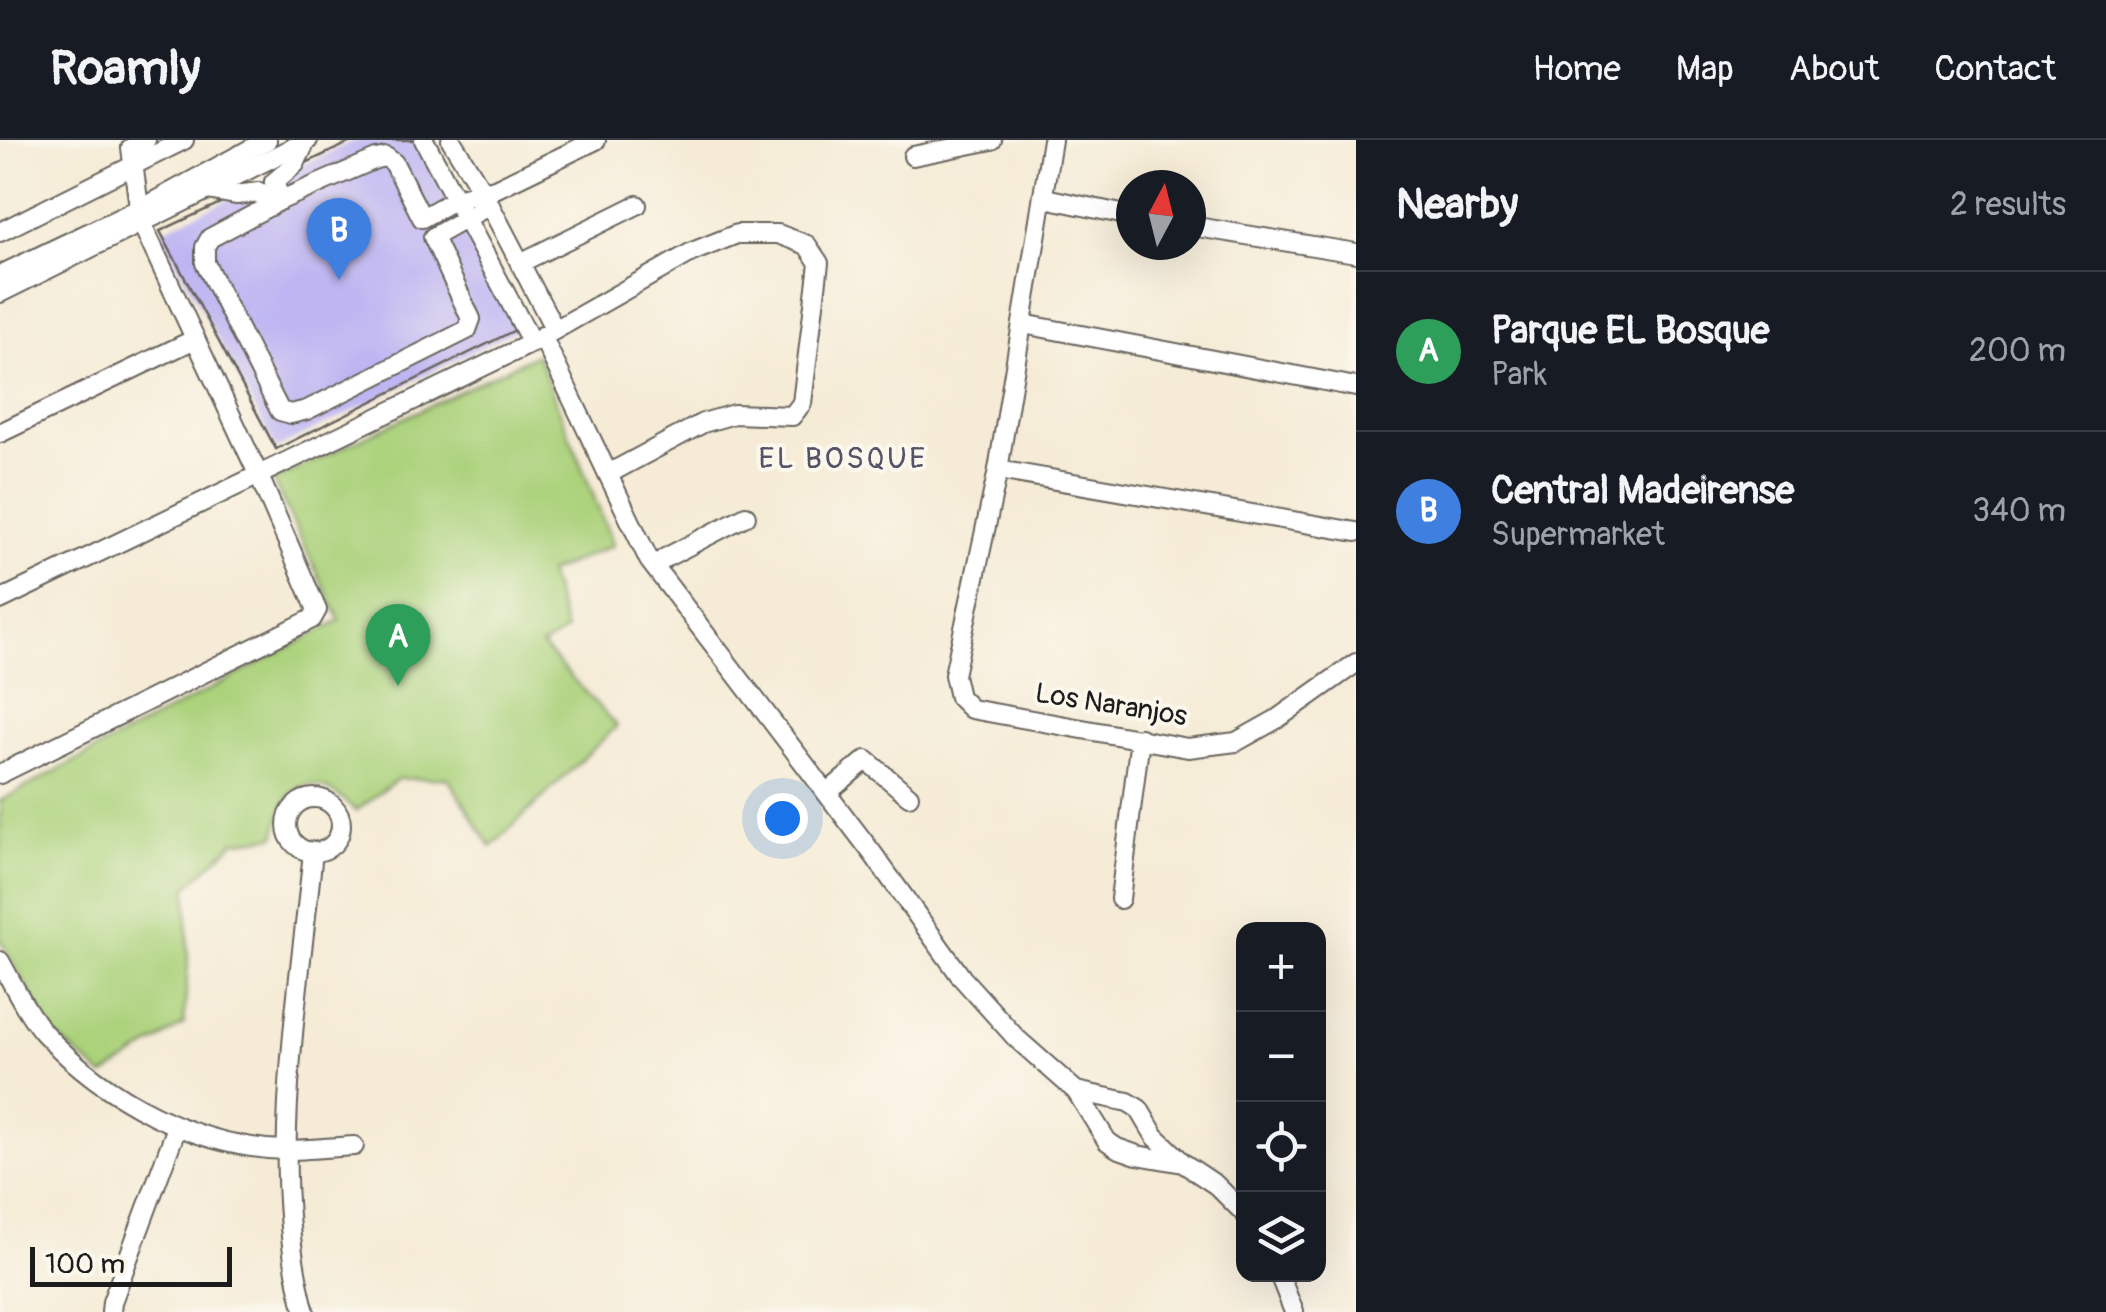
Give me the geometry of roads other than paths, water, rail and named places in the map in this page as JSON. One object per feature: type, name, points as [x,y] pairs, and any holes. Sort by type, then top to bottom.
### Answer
[{"type":"street","points":[[0,774],[312,620],[317,610],[139,216],[131,148],[146,140]]},
{"type":"street","points":[[0,232],[184,140]]},
{"type":"street","points":[[0,293],[267,140]]},
{"type":"street","points":[[0,274],[207,190],[307,140]]},
{"type":"street","points":[[276,203],[274,182],[295,164],[307,140]]},
{"type":"street","points":[[424,140],[467,219],[542,336],[655,567],[962,978],[1016,1038],[1076,1092],[1107,1140],[1137,1155],[1183,1163]]},
{"type":"street","points":[[451,140],[520,263],[542,336]]},
{"type":"street","points":[[434,237],[467,219],[487,199],[596,140]]},
{"type":"street","points":[[913,156],[992,140]]},
{"type":"street","points":[[1052,140],[998,470],[1356,532]]},
{"type":"street","points":[[386,158],[394,163],[422,218],[471,319],[467,330],[307,410],[291,414],[275,406],[205,263],[205,247],[210,238],[276,203],[386,158]]},
{"type":"street","points":[[207,190],[236,195],[259,192],[276,203]]},
{"type":"street","points":[[1044,198],[1116,213]]},
{"type":"street","points":[[422,218],[456,199],[487,199]]},
{"type":"street","points":[[520,263],[637,205]]},
{"type":"street","points":[[1206,228],[1356,253]]},
{"type":"street","points":[[0,600],[542,336],[692,252],[738,234],[778,234],[806,245],[820,263],[802,404],[792,416],[734,414],[703,422],[608,474]]},
{"type":"street","points":[[1023,324],[1356,387]]},
{"type":"street","points":[[0,433],[194,340]]},
{"type":"street","name":"Los Naranjos","points":[[998,470],[954,675],[959,697],[972,710],[1188,748],[1236,742],[1278,719],[1356,663]]},
{"type":"street","points":[[655,567],[746,516]]},
{"type":"street","points":[[1120,899],[1140,738]]},
{"type":"street","points":[[827,793],[866,760],[909,796]]},
{"type":"street","points":[[305,1312],[292,1247],[284,1150],[313,852]]},
{"type":"street","points":[[0,962],[28,1012],[79,1066],[177,1127],[204,1136],[284,1150],[354,1146]]},
{"type":"street","points":[[1076,1092],[1128,1102],[1148,1119],[1155,1136],[1183,1163],[1216,1185],[1236,1206]]},
{"type":"street","points":[[111,1312],[177,1127]]},
{"type":"street","points":[[1137,1155],[1155,1136]]},
{"type":"street","points":[[1282,1282],[1294,1312]]},
{"type":"place","name":"Central Madeirense","points":[[339,280]]},
{"type":"place","name":"Parque EL Bosque","points":[[398,686]]},
{"type":"district","name":"EL BOSQUE","points":[[843,458]]}]
